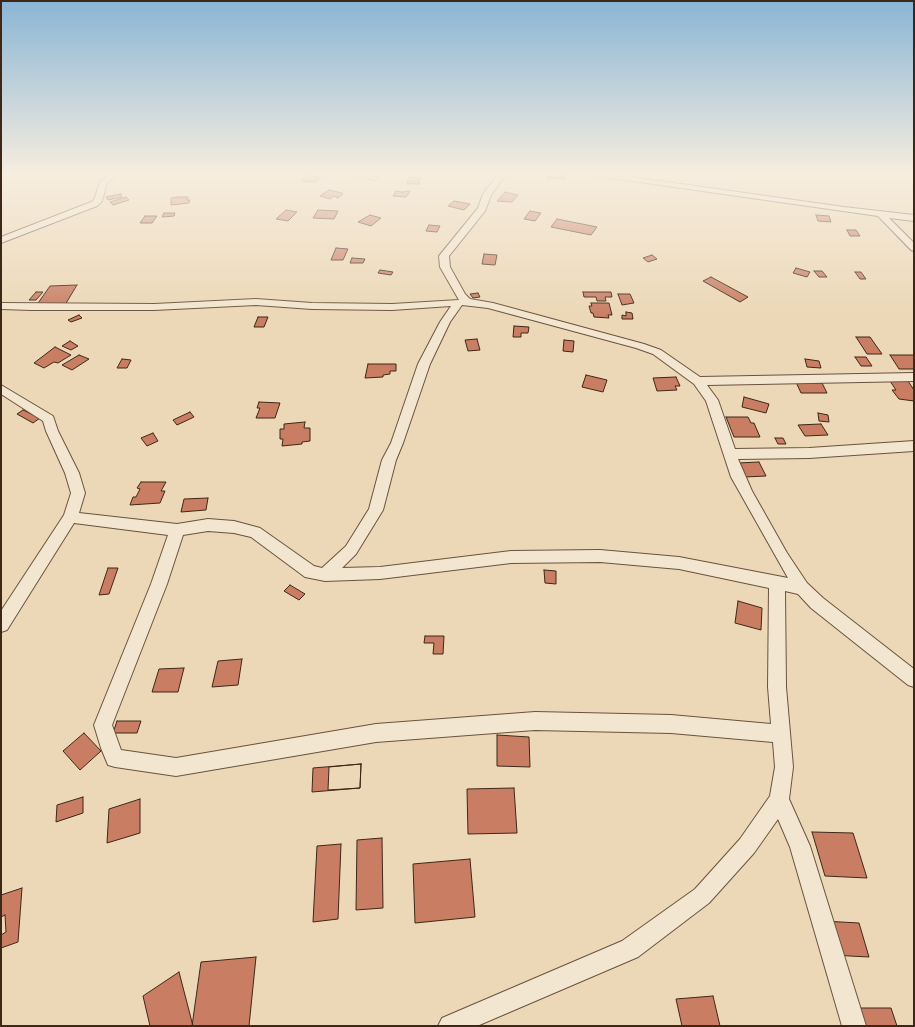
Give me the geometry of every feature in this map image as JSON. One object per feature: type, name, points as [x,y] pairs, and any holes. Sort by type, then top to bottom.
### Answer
[{"type":"street","points":[[1,240],[50,221]]},
{"type":"street","points":[[462,303],[447,272],[444,256],[472,221]]},
{"type":"street","points":[[887,221],[914,248]]},
{"type":"street","points":[[1,306],[154,307],[256,302],[312,306],[392,307],[462,303],[489,305],[657,352],[698,381],[712,400],[730,454],[746,493],[782,558],[802,588],[817,603],[914,679]]},
{"type":"street","points":[[325,575],[351,550],[376,510],[389,460],[397,443],[424,364],[446,322],[462,303]]},
{"type":"street","points":[[698,381],[914,377]]},
{"type":"street","points":[[1,389],[49,419],[52,431],[72,473],[78,493],[76,503],[70,517],[1,625]]},
{"type":"street","points":[[730,454],[809,454],[914,446]]},
{"type":"street","points":[[70,517],[177,530],[208,525],[234,527],[255,532],[310,572],[325,575],[380,573],[511,557],[600,556],[679,563],[802,588]]},
{"type":"street","points":[[177,530],[158,584],[103,725],[110,748],[116,758],[176,767],[376,733],[535,721],[672,724],[782,734]]},
{"type":"street","points":[[450,1026],[630,949],[702,896],[747,846],[779,800],[784,767],[777,687],[777,583]]},
{"type":"street","points":[[779,800],[800,846],[854,1026]]},
{"type":"building","points":[[141,221],[153,221],[152,223],[140,223]]},
{"type":"building","points":[[360,221],[377,221],[371,226],[358,222]]},
{"type":"building","points":[[556,221],[567,221],[597,227],[591,235],[551,227]]},
{"type":"building","points":[[429,225],[440,226],[437,232],[426,231]]},
{"type":"building","points":[[847,230],[856,230],[860,236],[850,236]]},
{"type":"building","points":[[336,248],[348,249],[343,260],[331,260]]},
{"type":"building","points":[[484,254],[497,255],[495,265],[482,264]]},
{"type":"building","points":[[652,255],[657,259],[648,262],[643,258]]},
{"type":"building","points":[[352,258],[365,259],[363,263],[350,263]]},
{"type":"building","points":[[796,268],[810,272],[807,277],[793,273]]},
{"type":"building","points":[[380,270],[393,272],[391,275],[378,273]]},
{"type":"building","points":[[814,271],[822,271],[827,277],[819,277]]},
{"type":"building","points":[[855,272],[861,272],[866,279],[860,279]]},
{"type":"building","points":[[711,277],[748,297],[740,302],[703,281]]},
{"type":"building","points":[[77,285],[65,305],[36,306],[50,286]]},
{"type":"building","points":[[36,292],[43,292],[36,300],[29,300]]},
{"type":"building","points":[[583,292],[611,292],[612,297],[605,297],[606,301],[597,301],[596,297],[584,297]]},
{"type":"building","points":[[478,293],[480,297],[473,298],[470,294]]},
{"type":"building","points":[[618,294],[630,294],[634,303],[622,305]]},
{"type":"building","points":[[591,303],[609,303],[612,315],[608,315],[609,318],[594,317],[589,306],[592,306]]},
{"type":"building","points":[[626,312],[632,313],[633,319],[622,319],[622,315],[626,316]]},
{"type":"building","points":[[79,315],[82,318],[71,322],[68,320]]},
{"type":"building","points":[[258,317],[268,317],[264,327],[254,327]]},
{"type":"building","points":[[514,326],[529,327],[528,333],[521,333],[521,337],[513,337]]},
{"type":"building","points":[[856,337],[870,337],[882,354],[867,354]]},
{"type":"building","points":[[477,339],[480,350],[468,351],[465,340]]},
{"type":"building","points":[[564,340],[574,341],[573,352],[563,351]]},
{"type":"building","points":[[70,341],[78,346],[71,350],[62,346]]},
{"type":"building","points":[[55,347],[71,355],[58,363],[54,362],[44,368],[34,363]]},
{"type":"building","points":[[79,355],[89,359],[72,370],[62,365]]},
{"type":"building","points":[[890,355],[914,355],[914,369],[899,369]]},
{"type":"building","points":[[855,357],[866,357],[872,366],[861,366]]},
{"type":"building","points":[[122,359],[131,360],[127,368],[117,368]]},
{"type":"building","points":[[805,359],[819,361],[821,368],[807,367]]},
{"type":"building","points":[[368,364],[396,364],[396,371],[390,371],[390,374],[383,375],[383,377],[365,378]]},
{"type":"building","points":[[586,375],[607,380],[603,392],[582,387]]},
{"type":"building","points":[[676,377],[680,386],[675,386],[677,390],[657,391],[653,378]]},
{"type":"building","points":[[890,381],[908,381],[914,390],[914,401],[899,399],[892,390],[896,390]]},
{"type":"building","points":[[796,382],[822,383],[827,393],[801,393]]},
{"type":"building","points":[[744,397],[769,404],[766,413],[742,407]]},
{"type":"building","points":[[259,402],[280,403],[275,418],[256,418],[260,408],[257,408]]},
{"type":"building","points":[[23,410],[40,418],[33,423],[17,414]]},
{"type":"building","points":[[190,412],[194,417],[177,425],[173,420]]},
{"type":"building","points":[[818,413],[828,415],[829,422],[819,421]]},
{"type":"building","points":[[726,417],[748,417],[751,423],[754,423],[760,437],[734,437]]},
{"type":"building","points":[[305,422],[304,428],[310,428],[310,441],[302,442],[302,444],[282,446],[283,439],[280,439],[280,429],[284,429],[284,424]]},
{"type":"building","points":[[821,424],[828,435],[805,436],[798,425]]},
{"type":"building","points":[[153,433],[158,441],[147,446],[141,438]]},
{"type":"building","points":[[775,438],[783,438],[786,444],[778,444]]},
{"type":"building","points":[[759,462],[766,476],[745,477],[738,463]]},
{"type":"building","points":[[141,482],[166,482],[161,491],[165,491],[160,503],[130,505],[133,497],[136,497],[140,489],[137,488]]},
{"type":"building","points":[[208,498],[206,510],[181,512],[184,499]]},
{"type":"building","points":[[108,568],[118,568],[109,594],[99,595]]},
{"type":"building","points":[[544,570],[556,571],[556,584],[545,583]]},
{"type":"building","points":[[290,585],[305,594],[299,600],[284,591]]},
{"type":"building","points":[[738,601],[762,608],[761,630],[735,623]]},
{"type":"building","points":[[425,636],[444,636],[443,654],[433,654],[434,643],[424,643]]},
{"type":"building","points":[[242,659],[238,685],[212,687],[218,661]]},
{"type":"building","points":[[184,668],[178,692],[152,692],[159,669]]},
{"type":"building","points":[[117,721],[141,721],[137,733],[113,733]]},
{"type":"building","points":[[84,733],[101,751],[80,770],[63,751]]},
{"type":"building","points":[[497,735],[529,737],[530,767],[497,766]]},
{"type":"building","points":[[361,764],[360,788],[312,792],[313,768]]},
{"type":"building","points":[[361,764],[360,788],[328,790],[329,767]]},
{"type":"building","points":[[514,788],[517,833],[468,834],[467,789]]},
{"type":"building","points":[[83,797],[83,813],[56,822],[57,805]]},
{"type":"building","points":[[140,799],[140,833],[107,843],[109,809]]},
{"type":"building","points":[[812,832],[853,833],[867,878],[825,876]]},
{"type":"building","points":[[382,838],[383,908],[356,910],[357,840]]},
{"type":"building","points":[[341,844],[338,919],[313,922],[317,846]]},
{"type":"building","points":[[470,859],[475,917],[415,923],[413,864]]},
{"type":"building","points":[[22,888],[18,942],[1,948],[1,895]]},
{"type":"building","points":[[5,915],[6,932],[1,935],[1,917]]},
{"type":"building","points":[[823,921],[859,923],[869,957],[831,955]]},
{"type":"building","points":[[256,957],[249,1026],[192,1026],[201,962]]},
{"type":"building","points":[[179,972],[193,1026],[150,1026],[143,996]]},
{"type":"building","points":[[713,996],[720,1026],[682,1026],[676,999]]},
{"type":"building","points":[[858,1008],[891,1008],[897,1026],[863,1026]]}]
